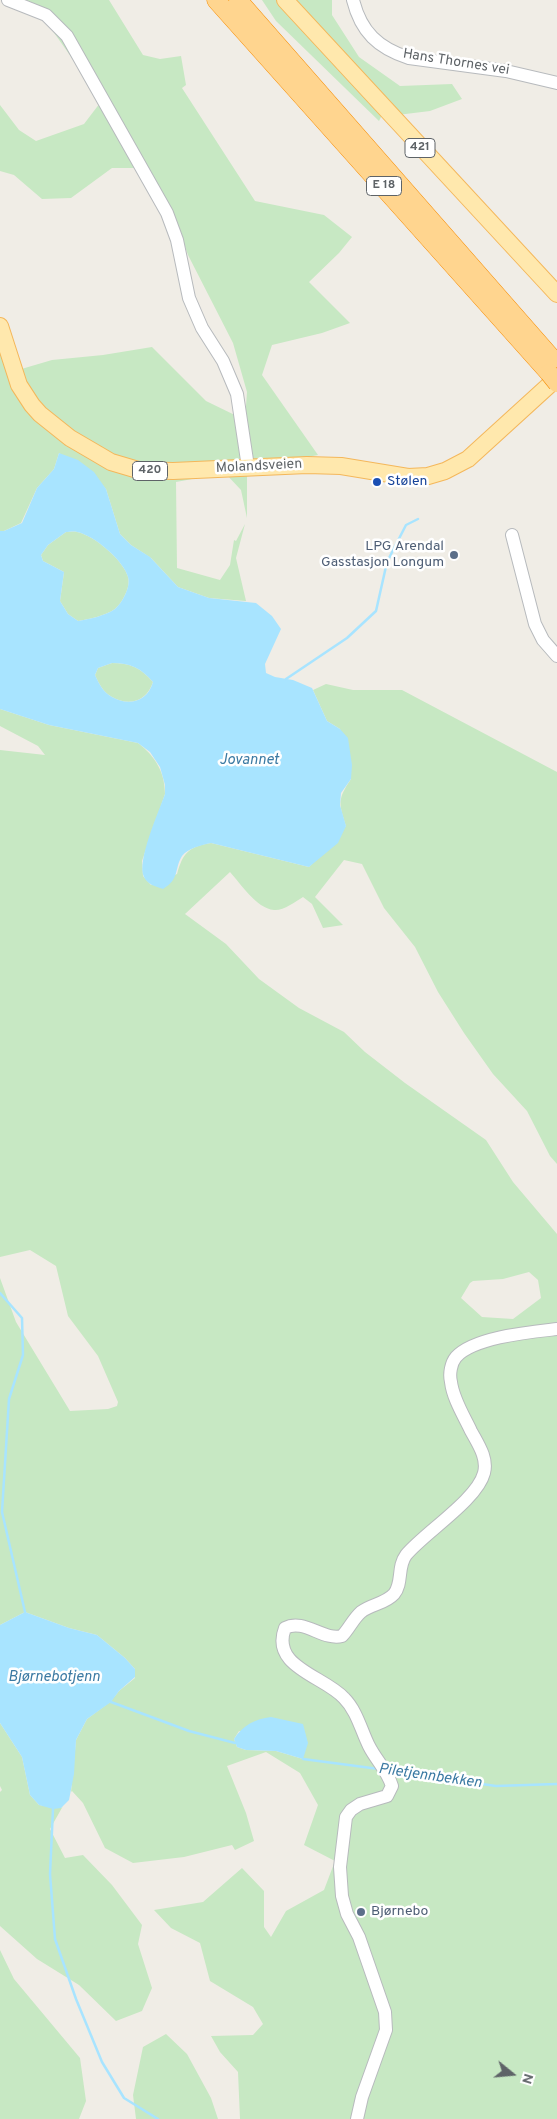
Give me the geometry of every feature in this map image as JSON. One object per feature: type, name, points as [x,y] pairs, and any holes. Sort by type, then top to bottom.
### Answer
[{"type":"highway","name":"E 18","points":[[216,0],[555,375]]},
{"type":"highway","name":"E 18","points":[[238,0],[555,375]]},
{"type":"main road","name":"421","points":[[285,0],[557,294]]},
{"type":"main road","name":"421","points":[[292,0],[557,286]]},
{"type":"main road","name":"Molandsveien","points":[[0,326],[19,385],[32,405],[49,422],[94,452],[111,462],[138,470],[173,471],[307,465],[341,466],[408,477],[437,474],[468,459],[555,375]]},
{"type":"street","points":[[8,0],[46,15],[67,36],[167,212],[177,240],[189,298],[202,328],[223,361],[238,394],[248,467]]},
{"type":"street","name":"Hans Thornes vei","points":[[353,0],[358,16],[368,34],[381,46],[394,53],[409,58],[527,75],[557,83]]},
{"type":"street","points":[[512,535],[535,624],[543,640],[557,656]]},
{"type":"street","points":[[357,2119],[362,2097],[386,2030],[385,2012],[373,1972],[342,1896],[340,1866],[343,1831],[346,1816],[351,1810],[360,1804],[387,1796],[392,1786],[389,1774],[370,1747],[354,1712],[344,1697],[297,1666],[283,1650],[282,1637],[285,1628],[293,1625],[331,1636],[342,1636],[361,1612],[390,1598],[396,1592],[401,1566],[408,1553],[444,1522],[484,1475],[485,1464],[482,1451],[459,1408],[451,1382],[451,1366],[456,1357],[469,1347],[485,1342],[557,1329]]},
{"type":"green space","points":[[11,0],[109,0],[143,55],[160,59],[181,56],[186,85],[182,88],[255,201],[324,215],[352,237],[339,253],[309,282],[350,323],[322,333],[272,345],[262,375],[318,455],[247,469],[247,518],[241,490],[225,473],[176,482],[177,568],[220,580],[230,565],[234,540],[236,541],[245,524],[236,558],[246,601],[209,598],[178,587],[151,558],[131,545],[120,534],[106,489],[59,453],[54,469],[37,488],[21,523],[0,531],[0,344],[18,370],[52,360],[103,355],[152,347],[206,401],[245,420],[247,392],[233,343],[188,255],[171,207],[137,168],[112,168],[71,198],[42,199],[14,175],[0,171],[0,105],[19,130],[36,141],[84,124],[100,103],[74,61],[45,20]]},
{"type":"green space","points":[[262,0],[332,0],[332,15],[359,57],[400,86],[452,84],[462,99],[430,111],[381,117],[379,121],[276,21]]},
{"type":"green space","points":[[66,532],[76,532],[92,538],[100,543],[121,564],[129,581],[125,594],[115,609],[97,617],[78,621],[68,614],[60,601],[64,572],[43,561],[41,555],[48,545]]},
{"type":"green space","points":[[112,663],[135,667],[153,682],[142,698],[125,702],[106,693],[95,675],[98,668]]},
{"type":"green space","points":[[326,684],[353,690],[402,690],[557,772],[557,1164],[550,1156],[527,1111],[493,1074],[464,1033],[438,992],[415,947],[384,908],[362,864],[344,860],[315,897],[343,925],[323,928],[312,904],[303,897],[281,909],[267,908],[249,895],[230,872],[185,914],[226,944],[259,979],[299,1008],[344,1032],[365,1052],[405,1083],[486,1140],[513,1182],[557,1234],[557,2119],[240,2119],[238,2072],[220,2052],[211,2036],[253,2035],[263,2024],[253,2007],[210,1981],[200,1943],[171,1928],[154,1910],[203,1902],[242,1868],[264,1891],[264,1927],[271,1937],[286,1911],[324,1890],[335,1861],[304,1845],[318,1805],[300,1773],[266,1752],[227,1766],[246,1813],[254,1841],[235,1850],[232,1845],[184,1857],[133,1863],[105,1848],[83,1803],[71,1792],[76,1740],[87,1719],[110,1702],[119,1691],[135,1678],[135,1669],[125,1658],[97,1635],[69,1628],[25,1612],[0,1625],[0,1278],[16,1322],[70,1411],[108,1409],[117,1406],[118,1402],[98,1356],[68,1316],[56,1266],[30,1250],[0,1257],[0,750],[45,755],[38,746],[0,726],[0,709],[49,725],[138,743],[149,753],[158,765],[165,786],[165,794],[142,861],[143,876],[151,885],[177,874],[184,856],[192,849],[211,843],[309,867],[346,826],[341,807],[341,797],[351,779],[340,729],[327,721],[313,690]],"holes":[[[529,1272],[538,1280],[541,1298],[513,1319],[482,1317],[461,1298],[473,1281],[503,1279]],[[239,1731],[303,1759],[276,1751],[246,1750],[237,1747],[234,1739]]]},
{"type":"green space","points":[[0,1723],[22,1757],[30,1795],[39,1805],[61,1808],[63,1806],[50,1829],[65,1858],[83,1855],[112,1885],[142,1925],[138,1944],[152,1988],[142,2011],[116,2021],[79,1985],[37,1959],[0,1926],[0,1792],[2,1790],[0,1786]]},
{"type":"green space","points":[[0,1950],[14,1979],[80,2058],[86,2101],[79,2119],[0,2119]]},
{"type":"green space","points":[[166,2034],[187,2054],[211,2098],[218,2119],[136,2119],[133,2095],[143,2047]]},
{"type":"water","name":"Jovannet","points":[[59,453],[78,460],[94,472],[106,489],[120,534],[131,545],[150,557],[178,587],[209,598],[256,603],[272,616],[281,629],[265,664],[266,673],[275,677],[293,680],[312,688],[327,721],[340,729],[348,738],[352,765],[351,779],[341,793],[340,805],[346,826],[338,843],[309,867],[211,843],[195,847],[185,853],[182,856],[174,878],[163,889],[152,885],[144,877],[142,870],[143,860],[149,836],[165,794],[165,785],[160,767],[150,752],[138,743],[49,725],[0,709],[0,531],[22,523],[37,488],[54,469]],"holes":[[[66,532],[76,532],[92,538],[100,543],[121,564],[129,581],[127,590],[115,609],[97,617],[78,621],[68,614],[60,601],[64,572],[43,561],[41,555],[48,545]],[[112,663],[130,665],[144,673],[153,682],[147,694],[137,700],[125,702],[106,693],[95,675],[98,668]]]},
{"type":"water","name":"Bjørnebotjenn","points":[[25,1612],[69,1628],[97,1635],[125,1658],[135,1669],[135,1677],[119,1691],[111,1702],[87,1719],[76,1740],[74,1774],[69,1800],[61,1808],[53,1809],[39,1805],[30,1795],[22,1757],[0,1723],[0,1625]]},
{"type":"water","points":[[271,1717],[303,1724],[308,1743],[303,1759],[276,1751],[246,1750],[237,1747],[234,1739],[245,1726],[260,1719]]},
{"type":"waterway","points":[[286,679],[347,638],[376,611],[387,562],[406,525],[418,519]]},
{"type":"waterway","points":[[0,1293],[22,1318],[23,1355],[9,1399],[2,1512],[25,1612]]},
{"type":"waterway","points":[[111,1702],[189,1731],[235,1743]]},
{"type":"waterway","name":"Piletjennbekken","points":[[303,1759],[379,1769]]},
{"type":"waterway","name":"Piletjennbekken","points":[[390,1771],[496,1786],[557,1784]]},
{"type":"waterway","points":[[53,1809],[50,1874],[55,1939],[76,1999],[102,2062],[124,2098],[158,2119]]},
{"type":"place","name":"Stølen","points":[[377,482]]},
{"type":"place","name":"LPG Arendal Gasstasjon Longum","points":[[454,555]]},
{"type":"place","name":"Bjørnebo","points":[[361,1912]]}]
